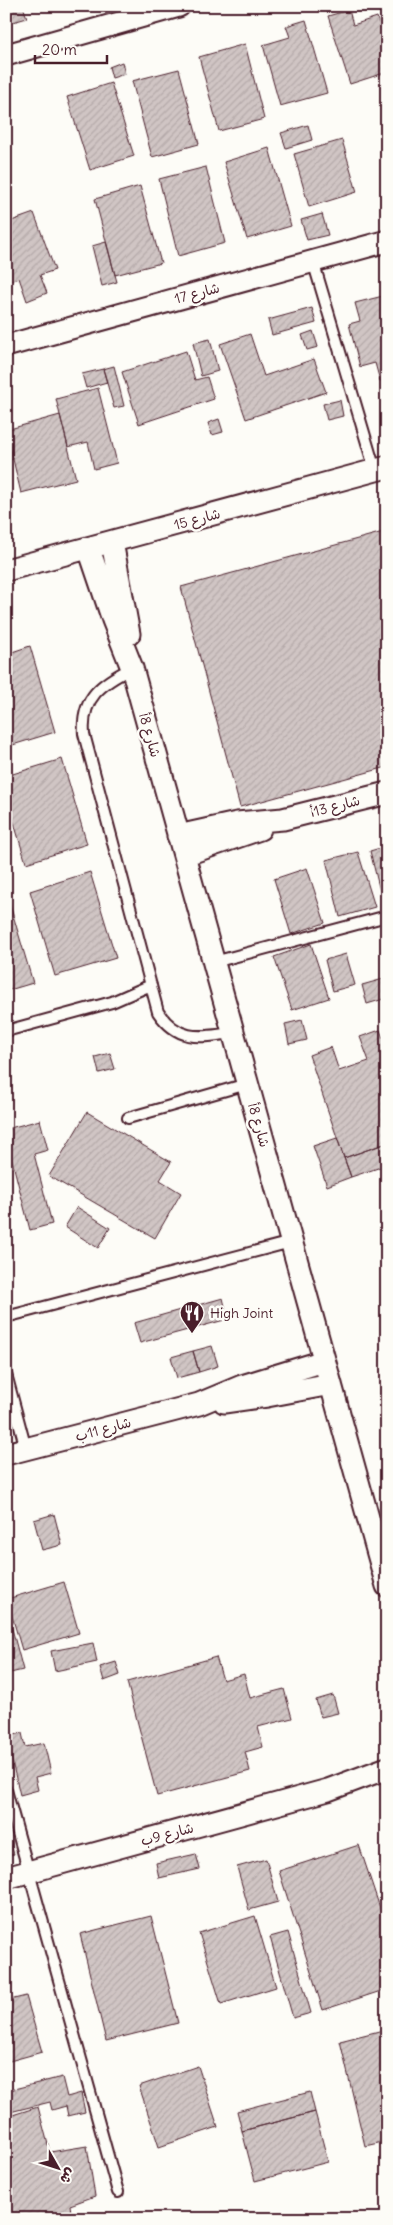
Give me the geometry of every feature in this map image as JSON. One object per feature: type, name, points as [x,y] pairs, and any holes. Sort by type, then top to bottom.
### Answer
[{"type":"street","points":[[6,55],[178,6]]},
{"type":"street","name":"شارع 17","points":[[6,346],[387,240]]},
{"type":"street","name":"شارع 15","points":[[6,570],[89,549],[381,468]]},
{"type":"street","name":"شارع 8أ","points":[[112,542],[127,618],[131,666]]},
{"type":"street","name":"شارع 8أ","points":[[89,549],[131,666],[387,1586]]},
{"type":"street","name":"شارع 13أ","points":[[181,845],[240,837],[283,819],[387,793]]},
{"type":"street","name":"شارع 11ب","points":[[199,1404],[242,1386],[324,1361]]},
{"type":"street","name":"شارع 11ب","points":[[16,1452],[199,1404],[267,1396],[331,1384]]},
{"type":"street","name":"شارع 9ب","points":[[6,1878],[328,1790],[387,1768]]},
{"type":"street","name":"شارع 9ب","points":[[328,1790],[387,1784]]},
{"type":"lane","points":[[312,261],[381,468]]},
{"type":"lane","points":[[131,666],[108,680],[96,691],[87,707],[83,725],[158,1012],[170,1028],[188,1036],[198,1038],[233,1034]]},
{"type":"lane","points":[[214,962],[387,916]]},
{"type":"lane","points":[[6,1031],[112,1002],[151,985]]},
{"type":"lane","points":[[128,1118],[247,1084]]},
{"type":"lane","points":[[6,1316],[291,1242]]},
{"type":"lane","points":[[6,1374],[16,1452]]},
{"type":"lane","points":[[6,1790],[118,2192]]},
{"type":"building","points":[[6,6],[23,6],[27,18],[6,24]]},
{"type":"building","points":[[349,10],[353,25],[377,17],[387,47],[387,72],[350,84],[328,16]]},
{"type":"building","points":[[306,20],[327,93],[280,106],[263,45],[290,37],[286,26]]},
{"type":"building","points":[[245,44],[264,119],[219,131],[199,57]]},
{"type":"building","points":[[122,62],[125,74],[112,78],[109,67]]},
{"type":"building","points":[[179,69],[199,144],[152,157],[132,81]]},
{"type":"building","points":[[111,83],[134,156],[90,170],[67,97]]},
{"type":"building","points":[[308,125],[312,140],[286,148],[281,133]]},
{"type":"building","points":[[342,140],[357,192],[309,207],[294,154]]},
{"type":"building","points":[[269,148],[291,226],[247,239],[224,162]]},
{"type":"building","points":[[206,167],[225,243],[178,256],[159,179]]},
{"type":"building","points":[[140,186],[161,263],[115,275],[95,199]]},
{"type":"building","points":[[34,213],[55,270],[40,275],[47,293],[27,301],[19,278],[6,282],[6,223]]},
{"type":"building","points":[[322,214],[328,235],[307,240],[301,220]]},
{"type":"building","points":[[106,242],[117,282],[102,286],[92,246]]},
{"type":"building","points":[[387,295],[387,380],[380,381],[375,363],[360,367],[349,324],[360,321],[355,303]]},
{"type":"building","points":[[312,308],[316,323],[272,335],[268,320]]},
{"type":"building","points":[[313,331],[318,347],[307,350],[302,335]]},
{"type":"building","points":[[250,334],[264,376],[314,359],[326,392],[246,419],[220,344]]},
{"type":"building","points":[[210,339],[218,371],[201,376],[193,343]]},
{"type":"building","points":[[186,351],[195,380],[207,377],[214,399],[139,424],[122,372]]},
{"type":"building","points":[[114,366],[124,406],[114,408],[103,369]]},
{"type":"building","points":[[103,369],[107,382],[86,388],[82,374]]},
{"type":"building","points":[[98,388],[117,463],[94,469],[88,442],[68,447],[56,399]]},
{"type":"building","points":[[340,400],[343,416],[327,420],[323,404]]},
{"type":"building","points":[[60,415],[76,479],[21,493],[6,430]]},
{"type":"building","points":[[219,419],[223,432],[212,435],[208,423]]},
{"type":"building","points":[[6,434],[13,459],[6,461]]},
{"type":"building","points":[[387,531],[387,767],[240,807],[181,587]]},
{"type":"building","points":[[30,646],[55,732],[6,747],[6,654]]},
{"type":"building","points":[[62,759],[87,844],[26,863],[6,796],[6,776]]},
{"type":"building","points":[[387,846],[387,890],[380,891],[370,851]]},
{"type":"building","points":[[358,852],[375,907],[340,917],[326,860]]},
{"type":"building","points":[[307,868],[325,923],[291,934],[274,879]]},
{"type":"building","points":[[90,872],[116,958],[55,976],[30,891]]},
{"type":"building","points":[[6,898],[8,898],[33,983],[6,991]]},
{"type":"building","points":[[311,944],[329,998],[292,1010],[274,957]]},
{"type":"building","points":[[346,954],[355,985],[333,991],[325,960]]},
{"type":"building","points":[[387,978],[387,998],[367,1004],[362,985]]},
{"type":"building","points":[[302,1020],[307,1040],[289,1044],[285,1024]]},
{"type":"building","points":[[380,1030],[387,1049],[387,1143],[344,1158],[309,1055],[331,1047],[339,1071],[369,1061],[360,1037]]},
{"type":"building","points":[[110,1053],[115,1069],[99,1073],[95,1057]]},
{"type":"building","points":[[87,1112],[171,1162],[160,1180],[181,1193],[155,1238],[49,1176]]},
{"type":"building","points":[[40,1120],[48,1150],[34,1154],[52,1224],[30,1230],[6,1137],[6,1129]]},
{"type":"building","points":[[337,1138],[351,1177],[327,1186],[313,1146]]},
{"type":"building","points":[[387,1143],[387,1165],[351,1177],[344,1158]]},
{"type":"building","points":[[77,1207],[110,1228],[98,1248],[65,1227]]},
{"type":"building","points":[[223,1298],[228,1319],[140,1343],[134,1323]]},
{"type":"building","points":[[212,1346],[218,1366],[199,1372],[193,1351]]},
{"type":"building","points":[[193,1351],[199,1372],[177,1378],[171,1357]]},
{"type":"building","points":[[54,1514],[62,1545],[42,1550],[34,1520]]},
{"type":"building","points":[[64,1582],[79,1633],[22,1650],[7,1599]]},
{"type":"building","points":[[6,1606],[23,1670],[6,1674]]},
{"type":"building","points":[[93,1643],[97,1662],[55,1671],[51,1651]]},
{"type":"building","points":[[216,1657],[223,1680],[244,1674],[250,1698],[284,1689],[292,1718],[258,1727],[263,1747],[245,1752],[250,1771],[157,1796],[127,1682]]},
{"type":"building","points":[[116,1662],[120,1675],[104,1681],[100,1667]]},
{"type":"building","points":[[333,1695],[338,1713],[321,1717],[316,1700]]},
{"type":"building","points":[[22,1733],[25,1747],[44,1743],[51,1773],[35,1777],[38,1790],[20,1795],[6,1737]]},
{"type":"building","points":[[6,1831],[14,1854],[6,1856]]},
{"type":"building","points":[[359,1845],[387,1929],[387,1989],[323,2010],[279,1871]]},
{"type":"building","points":[[196,1854],[200,1869],[159,1878],[156,1863]]},
{"type":"building","points":[[266,1859],[278,1902],[249,1910],[237,1867]]},
{"type":"building","points":[[151,1916],[178,2023],[106,2041],[80,1934]]},
{"type":"building","points":[[255,1916],[276,1987],[221,2004],[199,1933]]},
{"type":"building","points":[[288,1932],[311,2013],[293,2018],[270,1937]]},
{"type":"building","points":[[26,1996],[42,2052],[6,2062],[6,2001]]},
{"type":"building","points":[[387,2029],[387,2141],[365,2146],[340,2041]]},
{"type":"building","points":[[198,2066],[218,2127],[159,2147],[139,2086]]},
{"type":"building","points":[[62,2077],[67,2097],[81,2093],[85,2112],[68,2116],[66,2106],[52,2110],[50,2102],[6,2113],[6,2091]]},
{"type":"building","points":[[310,2092],[315,2112],[242,2131],[237,2111]]},
{"type":"building","points":[[38,2107],[50,2152],[87,2146],[95,2196],[70,2205],[72,2219],[11,2219],[6,2204],[6,2117]]},
{"type":"building","points":[[315,2112],[328,2162],[255,2181],[242,2131]]},
{"type":"place","name":"High Joint","points":[[192,1334]]}]
